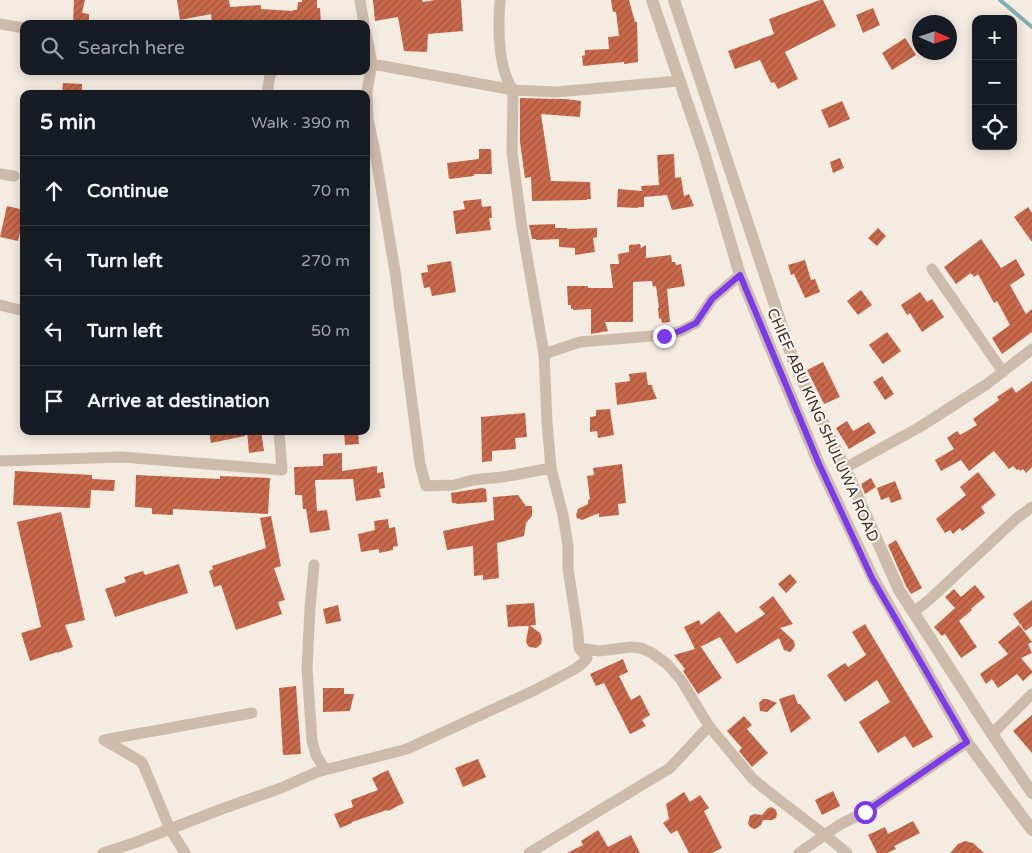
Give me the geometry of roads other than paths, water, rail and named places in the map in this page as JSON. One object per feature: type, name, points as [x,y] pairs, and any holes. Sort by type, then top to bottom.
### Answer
[{"type":"street","points":[[360,0],[363,20]]},
{"type":"street","points":[[500,0],[499,24],[502,57],[508,82],[513,90],[512,152],[522,228],[544,354],[551,468],[563,515],[568,546],[568,569],[579,648],[587,658]]},
{"type":"street","name":"CHIEF ABU KING SHULUWA ROAD","points":[[652,0],[704,152],[740,275],[819,464],[872,578],[967,742],[1032,830]]},
{"type":"street","points":[[674,0],[794,363],[845,468],[899,590],[1032,793]]},
{"type":"street","points":[[0,24],[20,27]]},
{"type":"street","points":[[370,63],[513,90],[556,92],[679,81]]},
{"type":"street","points":[[267,90],[270,75]]},
{"type":"street","points":[[367,90],[368,75]]},
{"type":"street","points":[[370,128],[395,271],[420,464],[426,486],[454,485],[473,480],[504,478],[551,468]]},
{"type":"street","points":[[704,152],[722,145]]},
{"type":"street","points":[[0,174],[14,176]]},
{"type":"street","points":[[932,269],[1003,372]]},
{"type":"street","points":[[544,354],[580,342],[664,336],[680,331],[696,323],[712,299],[740,275]]},
{"type":"street","points":[[0,305],[20,310]]},
{"type":"street","points":[[845,468],[918,428],[987,384],[1032,349]]},
{"type":"street","points":[[0,461],[122,457],[282,470],[279,435]]},
{"type":"street","points":[[914,612],[1017,518],[1032,507]]},
{"type":"street","points":[[314,565],[307,668],[312,741],[316,754],[325,770]]},
{"type":"street","points":[[579,648],[599,651],[630,647],[652,652],[667,664],[681,680],[709,726],[752,778],[847,853]]},
{"type":"street","points":[[103,853],[134,844],[219,810],[281,788],[317,772],[407,749],[535,690],[575,669],[587,658],[599,651]]},
{"type":"street","points":[[992,734],[1032,694]]},
{"type":"street","points":[[185,853],[170,829],[142,762],[104,740],[252,713]]},
{"type":"street","points":[[530,853],[670,768],[709,726]]},
{"type":"street","points":[[799,853],[839,825],[865,812],[967,742]]},
{"type":"waterway","points":[[1000,0],[1032,27]]}]
